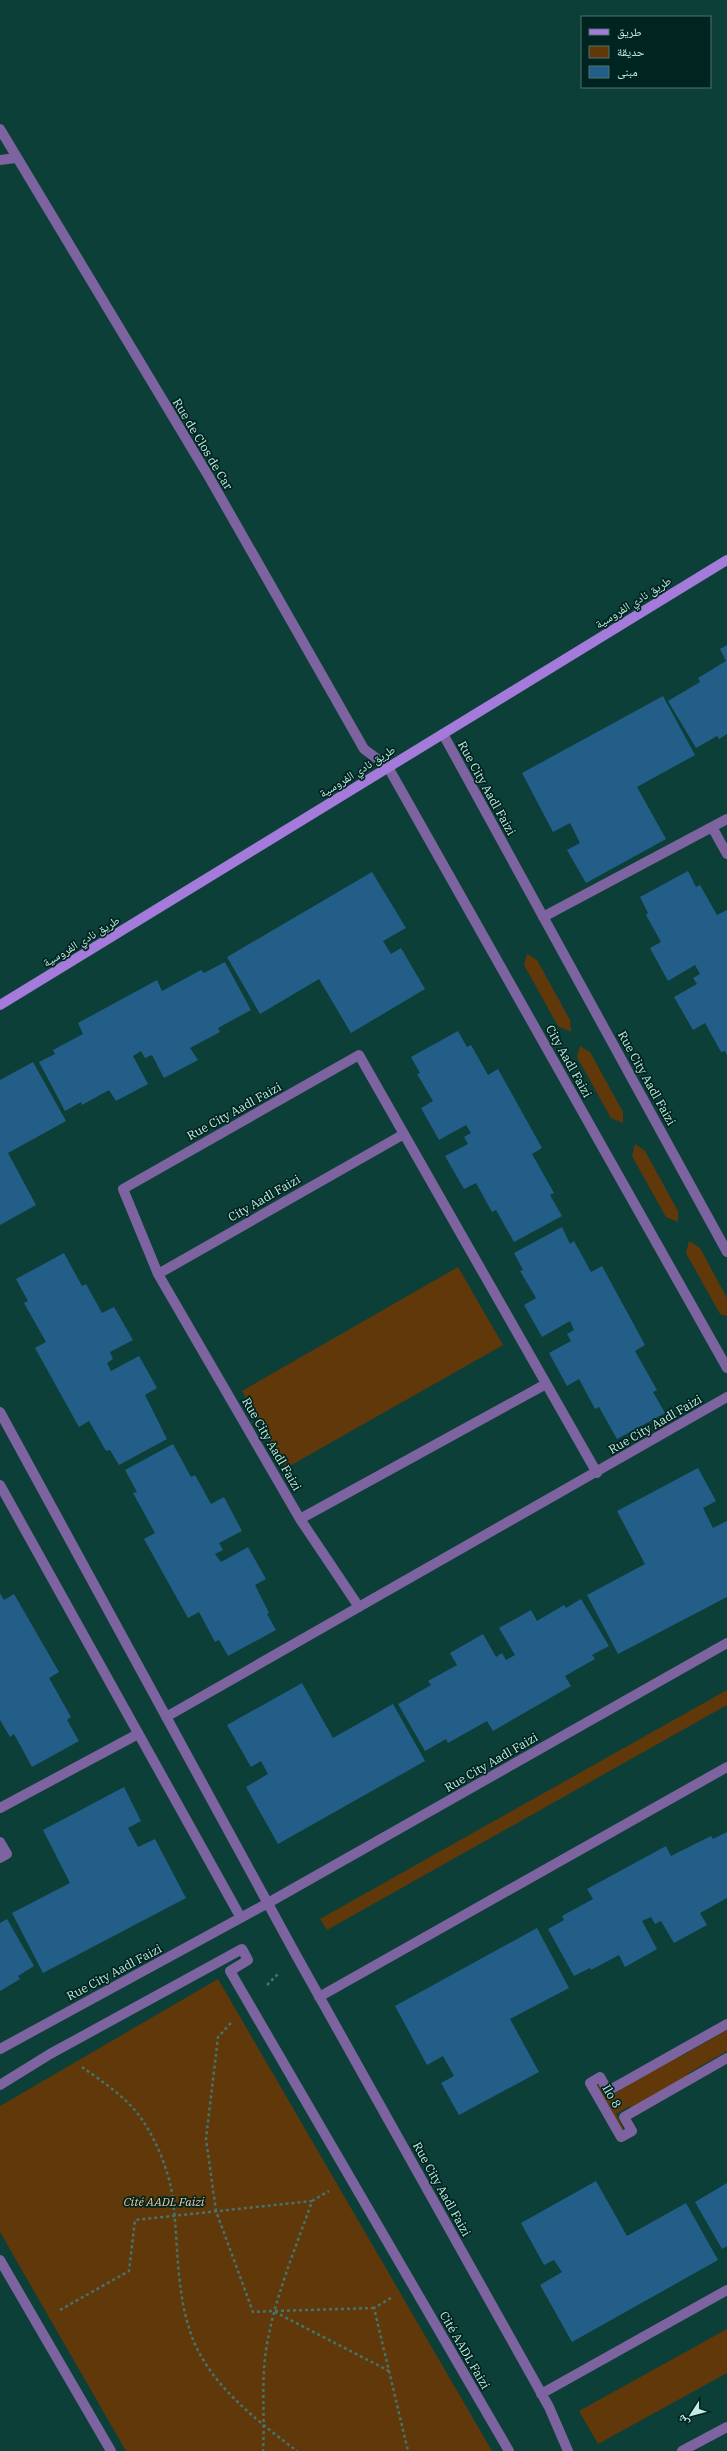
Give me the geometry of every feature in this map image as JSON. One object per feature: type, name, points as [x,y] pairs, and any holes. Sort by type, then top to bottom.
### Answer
[{"type":"main road","name":"طريق نادي الفروسية","points":[[0,1005],[727,560]]},
{"type":"street","name":"Rue de Clos de Car","points":[[0,129],[16,158],[209,477],[364,749],[388,767]]},
{"type":"street","points":[[0,160],[16,158]]},
{"type":"street","name":"Rue City Aadl Faizi","points":[[443,734],[727,1252]]},
{"type":"street","name":"City Aadl Faizi","points":[[388,767],[727,1368]]},
{"type":"street","points":[[544,917],[727,819]]},
{"type":"street","points":[[712,827],[727,854]]},
{"type":"street","name":"Rue City Aadl Faizi","points":[[360,1607],[300,1519],[158,1274],[123,1188],[359,1055],[597,1473]]},
{"type":"street","name":"City Aadl Faizi","points":[[158,1274],[404,1134]]},
{"type":"street","points":[[300,1519],[546,1384]]},
{"type":"street","name":"Rue City Aadl Faizi","points":[[166,1717],[597,1473],[727,1397]]},
{"type":"street","name":"Rue City Aadl Faizi","points":[[0,1412],[319,1997],[541,2394],[568,2451]]},
{"type":"street","points":[[0,1485],[241,1918]]},
{"type":"street","name":"Rue City Aadl Faizi","points":[[0,2049],[268,1903],[727,1643]]},
{"type":"street","points":[[0,1808],[138,1734]]},
{"type":"street","points":[[319,1997],[727,1767]]},
{"type":"street","points":[[0,1842],[7,1854],[0,1858]]},
{"type":"street","name":"Cité AADL Faizi","points":[[0,2085],[50,2054],[242,1949],[248,1960],[230,1971],[509,2451]]},
{"type":"street","name":"Ilo 8","points":[[727,2024],[608,2091],[600,2077],[590,2083],[621,2137],[632,2131],[624,2117],[727,2058]]},
{"type":"street","points":[[0,2260],[111,2451]]},
{"type":"street","points":[[541,2394],[727,2290]]},
{"type":"street","points":[[682,2451],[727,2427]]},
{"type":"path","points":[[218,2038],[206,2139],[216,2211],[253,2312],[374,2308],[393,2296]]},
{"type":"path","points":[[77,2064],[112,2088],[143,2120],[164,2164],[175,2216],[180,2292],[190,2333],[214,2378],[264,2426],[297,2451]]},
{"type":"path","points":[[60,2310],[129,2271],[135,2220],[312,2201],[331,2190]]},
{"type":"path","points":[[263,2451],[263,2384],[266,2351],[273,2311],[312,2201]]},
{"type":"path","points":[[374,2308],[408,2451]]},
{"type":"path","points":[[273,2311],[389,2371]]},
{"type":"green space","points":[[527,954],[537,960],[570,1020],[571,1032],[558,1026],[524,965]]},
{"type":"green space","points":[[580,1046],[590,1052],[623,1112],[623,1123],[611,1118],[577,1057]]},
{"type":"green space","points":[[635,1144],[645,1151],[678,1211],[678,1222],[666,1217],[632,1156]]},
{"type":"green space","points":[[689,1241],[700,1248],[727,1298],[727,1316],[720,1314],[686,1253]]},
{"type":"green space","points":[[458,1267],[503,1345],[286,1468],[242,1391]]},
{"type":"green space","points":[[727,1690],[727,1705],[327,1930],[320,1919]]},
{"type":"green space","name":"Cité AADL Faizi","points":[[218,1979],[492,2451],[126,2451],[0,2232],[0,2106]]},
{"type":"green space","points":[[727,2030],[727,2051],[687,2074],[690,2078],[633,2110],[630,2106],[616,2114],[624,2129],[620,2131],[595,2087],[599,2085],[607,2098],[621,2090],[619,2086],[676,2054],[678,2058]]},
{"type":"green space","points":[[727,2329],[727,2373],[598,2444],[579,2411]]},
{"type":"building","points":[[727,645],[727,734],[719,739],[717,736],[696,748],[668,701],[700,682],[698,678],[726,661],[720,649]]},
{"type":"building","points":[[663,696],[695,755],[637,787],[666,839],[586,883],[567,850],[580,843],[570,823],[553,832],[522,773]]},
{"type":"building","points":[[688,871],[696,887],[700,885],[717,915],[727,910],[727,1055],[725,1051],[721,1052],[705,1023],[693,1030],[674,997],[697,984],[693,978],[700,974],[695,965],[668,981],[650,948],[661,942],[646,915],[648,913],[640,897]]},
{"type":"building","points":[[372,872],[406,928],[383,941],[391,954],[401,948],[425,989],[351,1033],[319,979],[260,1014],[227,957]]},
{"type":"building","points":[[225,962],[251,1010],[218,1028],[220,1032],[190,1048],[198,1060],[164,1078],[152,1055],[145,1058],[141,1051],[133,1056],[148,1084],[116,1101],[109,1090],[82,1105],[81,1102],[65,1111],[39,1062],[55,1054],[53,1050],[83,1034],[78,1023],[157,980],[162,991],[201,970],[204,973]]},
{"type":"building","points":[[458,1031],[467,1047],[471,1045],[488,1075],[498,1069],[542,1148],[532,1154],[554,1193],[550,1195],[562,1216],[514,1242],[496,1210],[492,1212],[476,1183],[464,1189],[445,1156],[468,1144],[464,1137],[471,1133],[466,1125],[439,1140],[421,1108],[433,1101],[417,1074],[420,1073],[411,1057]]},
{"type":"building","points":[[33,1062],[66,1121],[8,1153],[36,1205],[0,1225],[0,1080]]},
{"type":"building","points":[[562,1227],[570,1244],[574,1241],[591,1272],[602,1266],[645,1345],[635,1351],[657,1390],[653,1392],[665,1413],[617,1439],[599,1407],[595,1409],[579,1379],[567,1386],[549,1353],[571,1341],[567,1334],[574,1330],[570,1321],[542,1337],[524,1305],[536,1298],[520,1271],[523,1270],[514,1253]]},
{"type":"building","points":[[64,1253],[82,1286],[86,1284],[102,1313],[114,1307],[133,1340],[110,1352],[113,1359],[107,1363],[111,1371],[139,1356],[157,1388],[145,1395],[167,1439],[119,1465],[110,1450],[106,1451],[89,1421],[79,1427],[35,1348],[46,1342],[24,1303],[28,1301],[16,1279]]},
{"type":"building","points":[[173,1444],[191,1477],[195,1475],[211,1504],[224,1497],[242,1531],[219,1543],[223,1550],[215,1554],[221,1562],[248,1547],[266,1579],[255,1585],[269,1613],[267,1614],[276,1630],[228,1656],[219,1640],[215,1642],[199,1612],[188,1618],[144,1539],[155,1533],[133,1493],[137,1492],[125,1470]]},
{"type":"building","points":[[698,1468],[716,1501],[703,1508],[713,1528],[727,1521],[727,1597],[618,1654],[587,1595],[645,1564],[617,1511]]},
{"type":"building","points":[[0,1593],[4,1600],[14,1594],[59,1672],[49,1678],[71,1717],[67,1720],[79,1741],[32,1767],[14,1734],[10,1737],[0,1720]]},
{"type":"building","points":[[581,1599],[609,1646],[592,1655],[595,1659],[565,1676],[571,1686],[493,1731],[487,1721],[448,1743],[446,1739],[425,1751],[398,1704],[431,1685],[428,1681],[457,1665],[450,1653],[483,1634],[496,1657],[502,1653],[506,1660],[515,1655],[499,1628],[531,1610],[537,1621],[564,1605],[566,1608]]},
{"type":"building","points":[[302,1683],[333,1738],[393,1704],[425,1761],[278,1844],[246,1787],[268,1774],[261,1761],[251,1767],[227,1725]]},
{"type":"building","points":[[124,1787],[141,1821],[128,1828],[138,1847],[155,1839],[186,1898],[43,1973],[12,1913],[70,1883],[43,1830]]},
{"type":"building","points":[[727,1832],[727,1898],[700,1913],[707,1925],[674,1943],[661,1921],[655,1924],[651,1917],[642,1921],[657,1949],[625,1967],[619,1955],[591,1970],[590,1968],[574,1976],[548,1929],[564,1920],[562,1916],[593,1899],[587,1889],[666,1846],[671,1856],[711,1836],[713,1839]]},
{"type":"building","points":[[7,1919],[34,1966],[18,1976],[20,1979],[0,1991],[0,1923]]},
{"type":"building","points":[[537,1928],[569,1988],[510,2019],[539,2072],[459,2115],[441,2083],[454,2076],[443,2056],[427,2065],[395,2006]]},
{"type":"building","points":[[596,2181],[627,2236],[686,2203],[718,2260],[572,2342],[540,2285],[562,2272],[554,2260],[544,2265],[521,2223]]},
{"type":"building","points":[[727,2183],[727,2246],[722,2249],[695,2202]]}]
